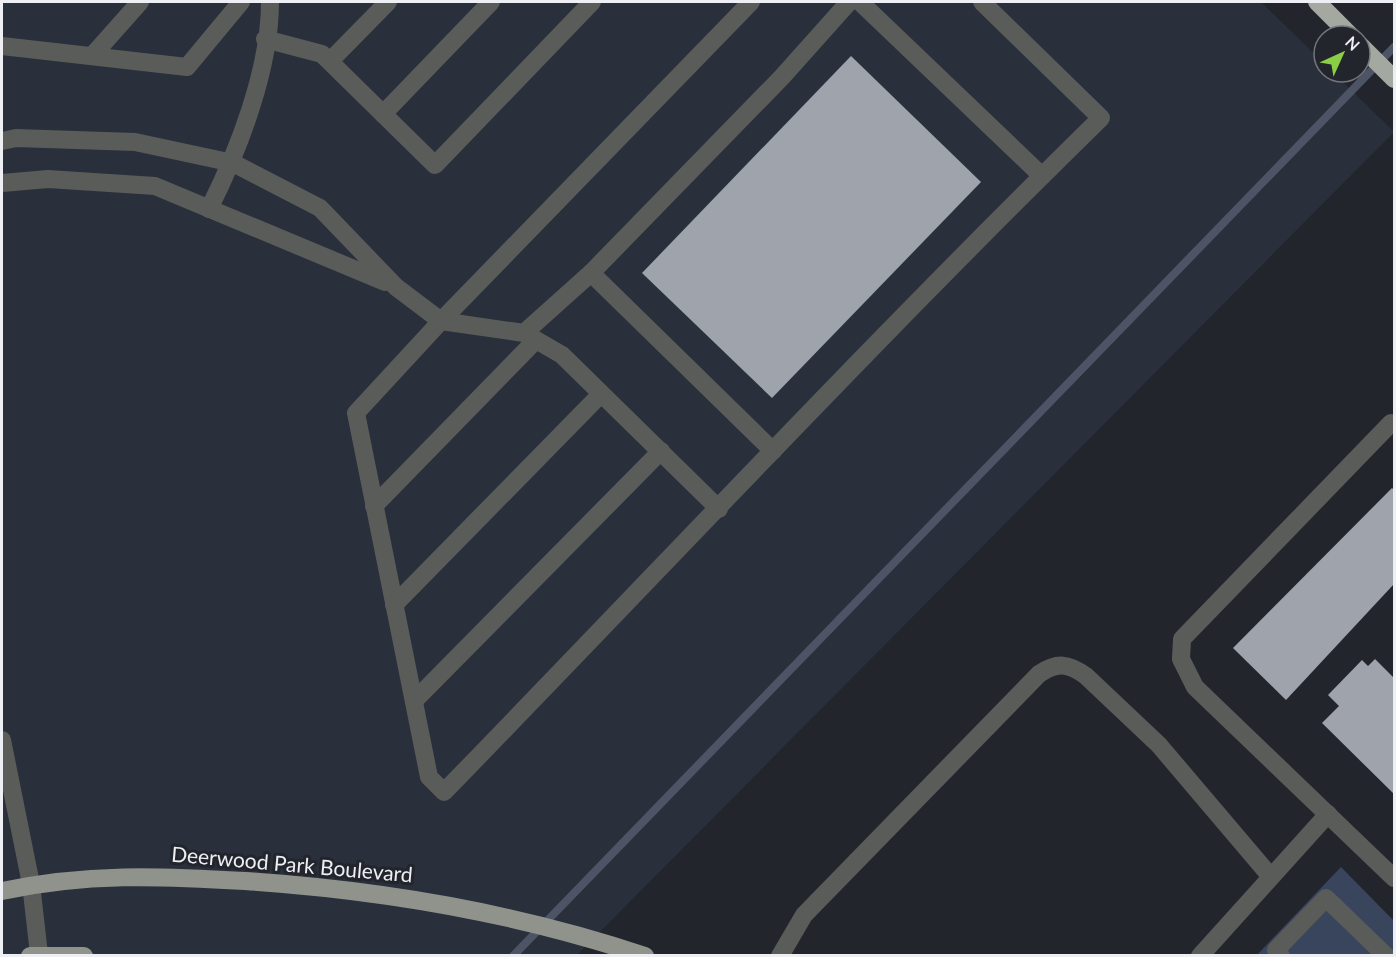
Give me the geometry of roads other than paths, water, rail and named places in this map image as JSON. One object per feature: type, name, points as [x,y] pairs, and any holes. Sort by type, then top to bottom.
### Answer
[{"type":"highway","points":[[1317,2],[1339,24]]},
{"type":"highway","points":[[1372,57],[1395,80]]},
{"type":"main road","name":"Deerwood Park Boulevard","points":[[2,891],[31,884],[145,875],[315,886],[439,902],[561,928],[645,956]]},
{"type":"main road","points":[[35,955],[84,956]]},
{"type":"street","points":[[92,56],[140,2]]},
{"type":"street","points":[[2,46],[187,67],[241,2]]},
{"type":"street","points":[[209,209],[233,163],[262,64],[270,2]]},
{"type":"street","points":[[330,61],[388,2]]},
{"type":"street","points":[[383,114],[491,2]]},
{"type":"street","points":[[266,39],[322,54],[435,165],[592,2]]},
{"type":"street","points":[[751,2],[441,321],[356,413],[429,777],[444,792],[719,509],[883,335],[1101,118],[982,2]]},
{"type":"street","points":[[375,506],[530,336],[782,77],[849,2]]},
{"type":"street","points":[[860,2],[1042,176]]},
{"type":"street","points":[[2,141],[16,138],[135,142],[233,163],[320,208],[396,287],[441,321],[530,336],[561,355],[719,509]]},
{"type":"street","points":[[2,183],[48,179],[155,186],[396,287]]},
{"type":"street","points":[[591,273],[773,452]]},
{"type":"street","points":[[394,605],[601,394]]},
{"type":"street","points":[[1395,424],[1391,423],[1182,639],[1181,659],[1196,687],[1395,878]]},
{"type":"street","points":[[414,701],[661,452]]},
{"type":"street","points":[[780,956],[804,915],[1039,674],[1054,664],[1072,666],[1086,676],[1159,745],[1271,877]]},
{"type":"street","points":[[2,740],[31,884],[35,955]]},
{"type":"street","points":[[1200,956],[1328,814]]},
{"type":"street","points":[[1281,956],[1276,950],[1326,898],[1386,956]]},
{"type":"waterway","points":[[513,956],[1394,47]]}]
